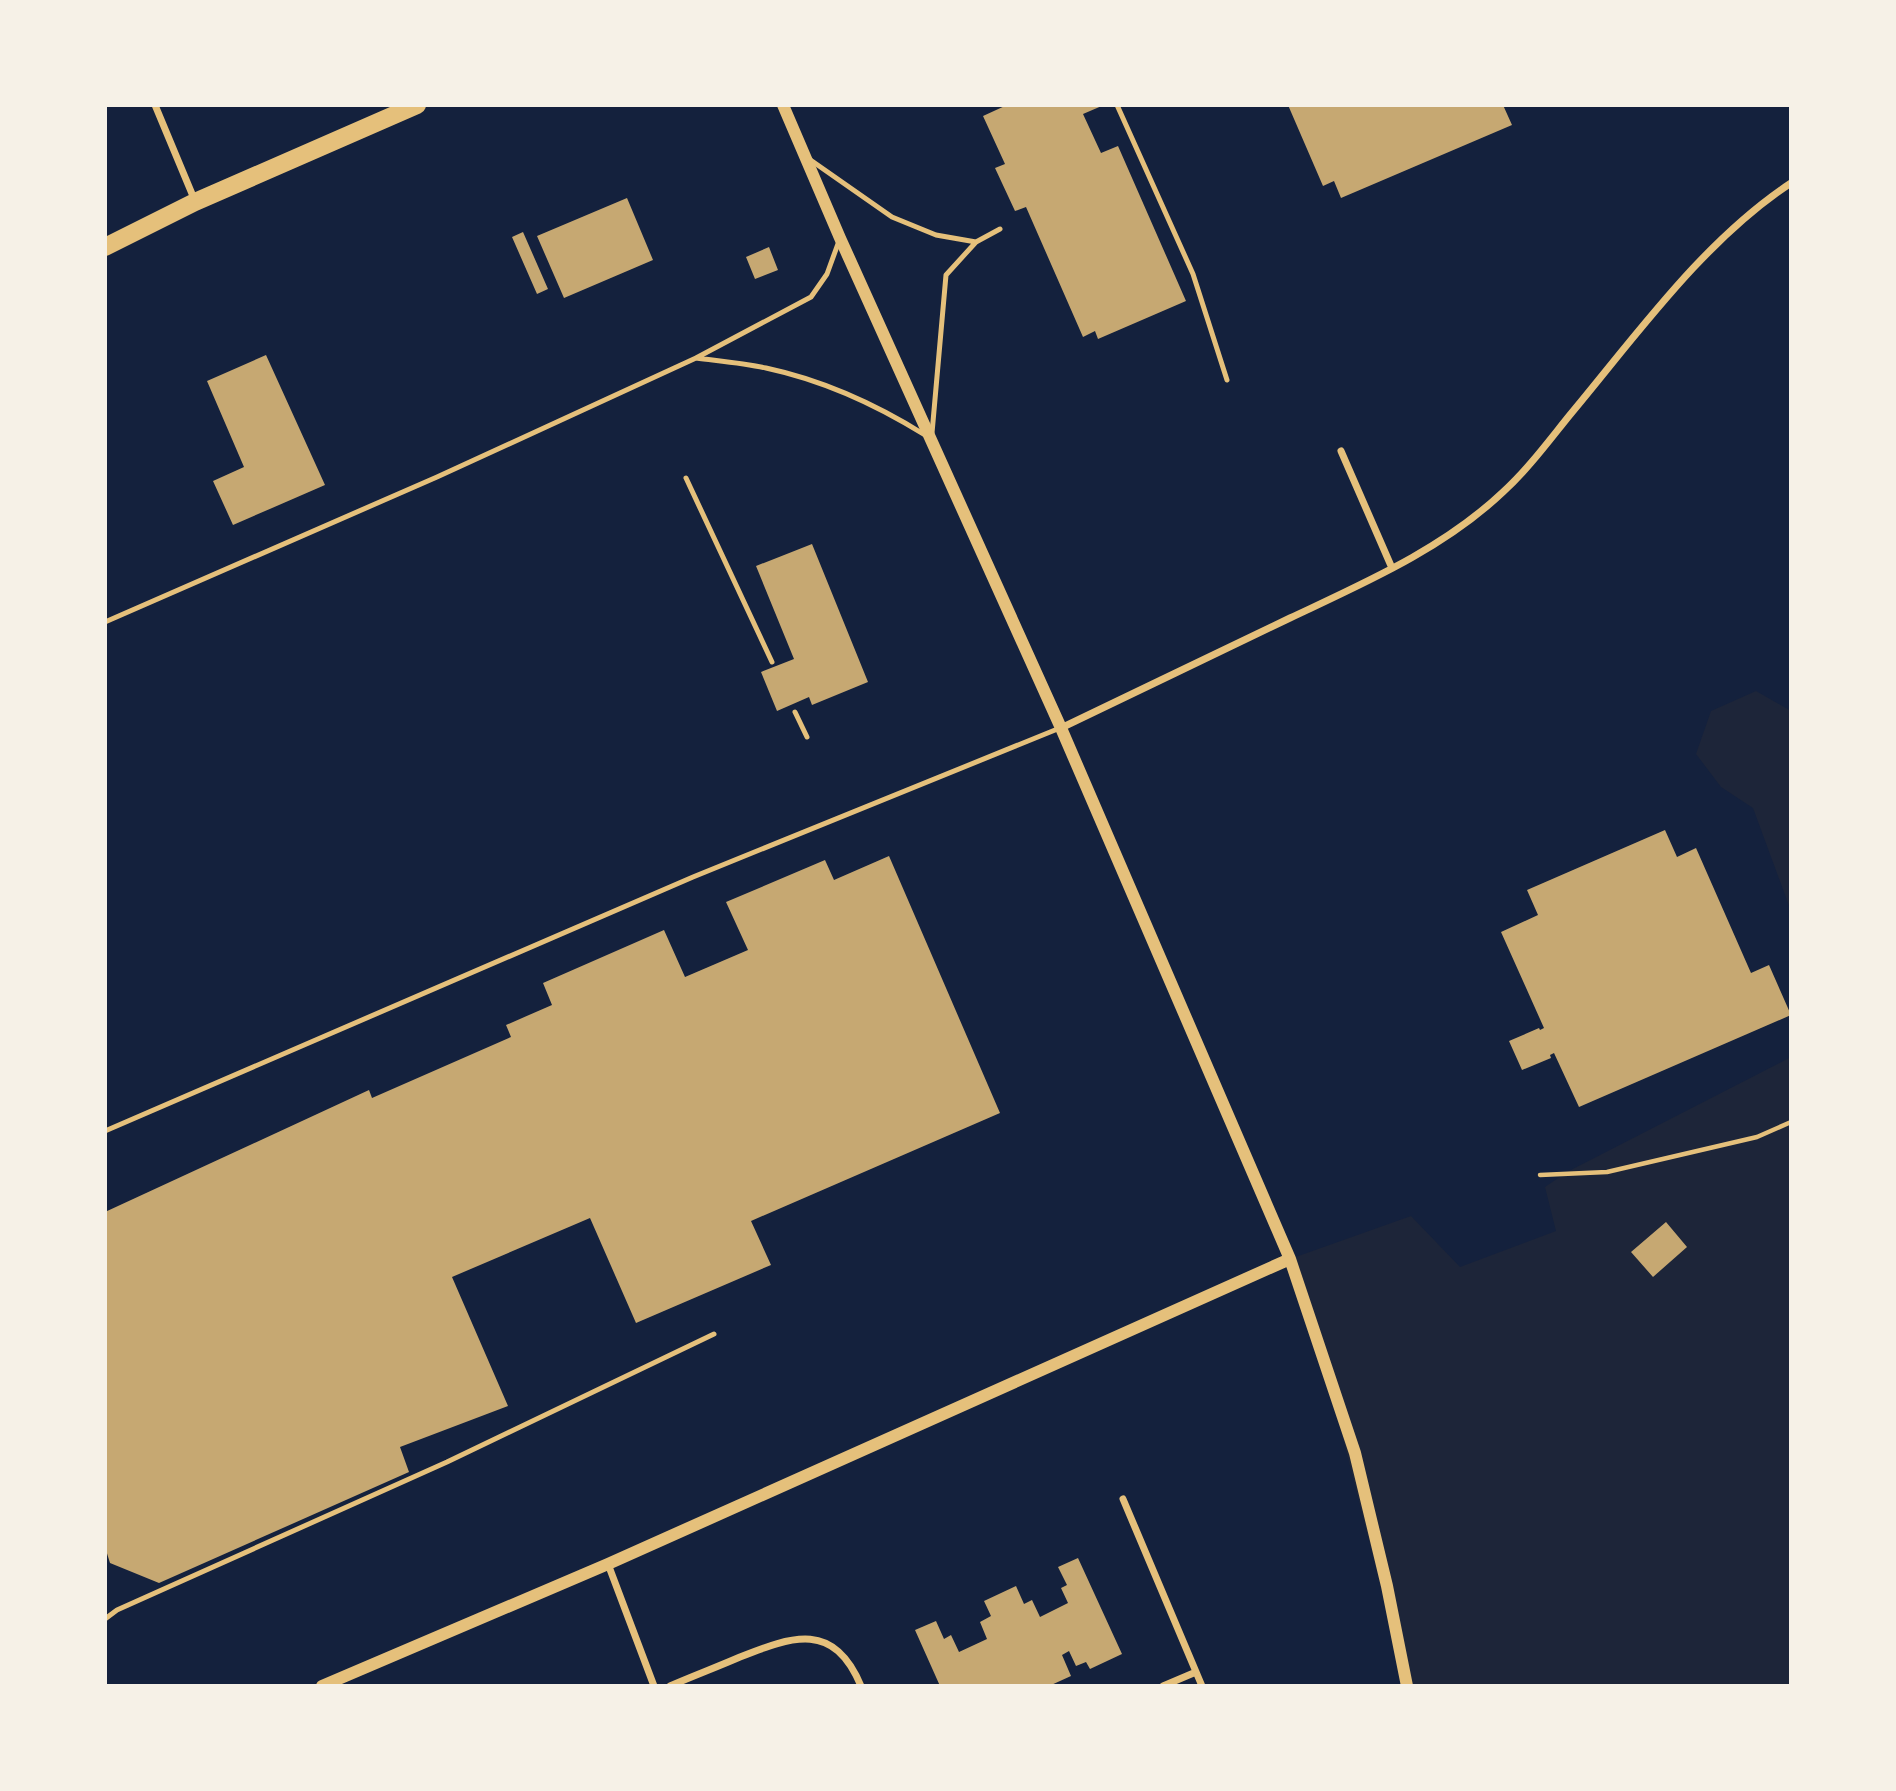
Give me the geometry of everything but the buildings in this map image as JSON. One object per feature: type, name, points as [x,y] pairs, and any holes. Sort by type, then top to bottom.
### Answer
[{"type":"main road","points":[[105,247],[195,202],[417,105]]},
{"type":"street","points":[[155,105],[195,202]]},
{"type":"street","points":[[783,105],[840,238],[1061,728],[1290,1259],[1355,1452],[1387,1586],[1407,1686]]},
{"type":"street","points":[[1061,728],[1392,568],[1471,520],[1504,492],[1533,460],[1651,318],[1728,233],[1763,202],[1791,183]]},
{"type":"street","points":[[1341,451],[1392,568]]},
{"type":"street","points":[[322,1686],[608,1564],[1290,1259]]},
{"type":"street","points":[[1124,1499],[1202,1686]]},
{"type":"street","points":[[608,1564],[654,1686]]},
{"type":"street","points":[[670,1686],[771,1645],[808,1638],[822,1641],[842,1656],[862,1686]]},
{"type":"street","points":[[1163,1686],[1196,1672]]},
{"type":"lane","points":[[1117,105],[1193,274],[1227,380]]},
{"type":"lane","points":[[807,157],[892,216],[936,235],[976,242]]},
{"type":"lane","points":[[696,358],[767,368],[838,390],[894,415],[932,439],[946,275],[976,242],[1000,229]]},
{"type":"lane","points":[[105,622],[437,477],[696,358],[811,297],[827,274],[840,238]]},
{"type":"lane","points":[[687,478],[772,662]]},
{"type":"lane","points":[[795,712],[807,737]]},
{"type":"lane","points":[[105,1131],[692,877],[1061,728]]},
{"type":"lane","points":[[105,1619],[117,1610],[447,1462],[714,1334]]},
{"type":"path","points":[[1540,1175],[1607,1172],[1757,1137],[1791,1122]]},
{"type":"shaded area","points":[[1756,691],[1791,711],[1791,911],[1753,808],[1721,787],[1696,754],[1711,711]]},
{"type":"shaded area","points":[[1791,1057],[1791,1686],[1406,1686],[1324,1364],[1290,1259],[1411,1216],[1460,1267],[1556,1231],[1545,1187],[1567,1172]]}]
